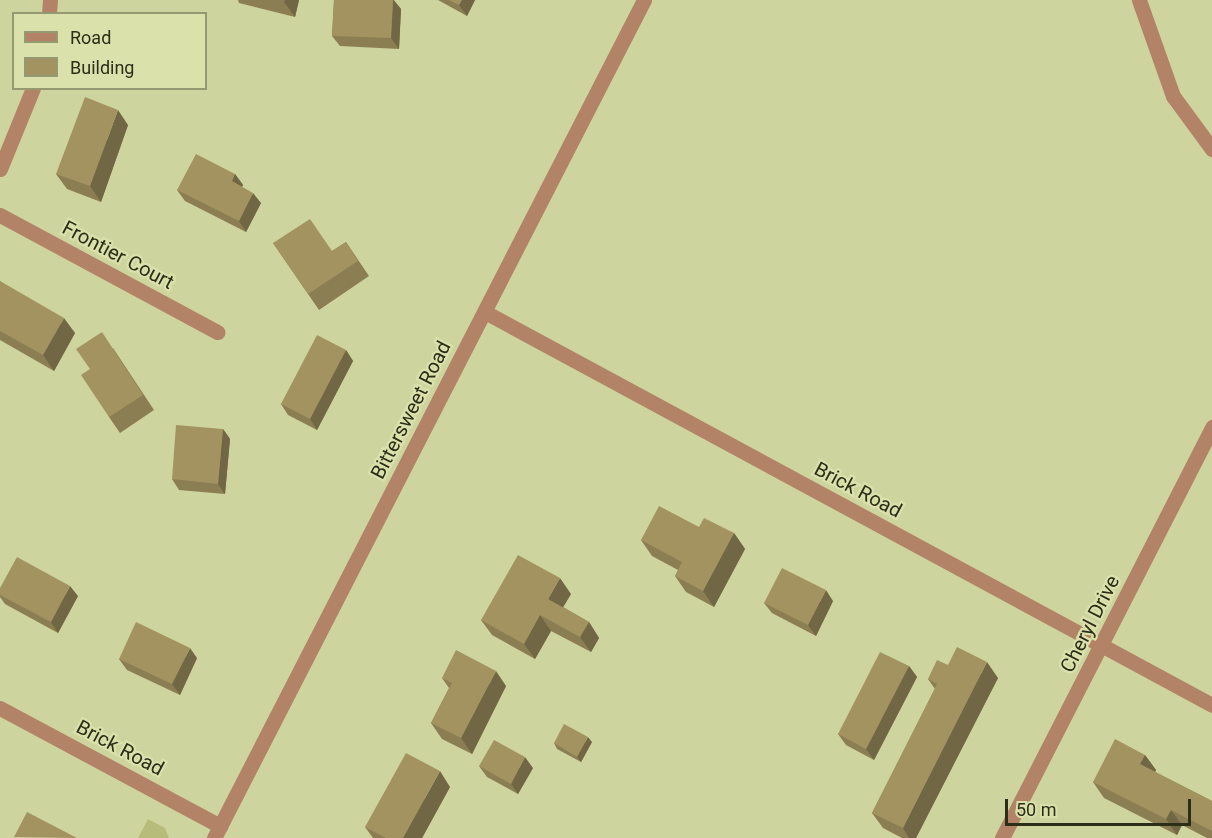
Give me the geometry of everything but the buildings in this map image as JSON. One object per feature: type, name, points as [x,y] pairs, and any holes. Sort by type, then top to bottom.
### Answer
[{"type":"street","name":"Bittersweet Road","points":[[217,832],[644,0]]},
{"type":"street","points":[[1139,0],[1173,96],[1212,149]]},
{"type":"street","points":[[0,169],[32,90]]},
{"type":"street","name":"Frontier Court","points":[[0,215],[217,332]]},
{"type":"street","name":"Brick Road","points":[[485,312],[1212,705]]},
{"type":"street","name":"Cheryl Drive","points":[[1002,838],[1103,645],[1212,427]]},
{"type":"street","name":"Brick Road","points":[[0,708],[217,832]]},
{"type":"green space","points":[[148,819],[165,828],[169,838],[138,838]]}]
